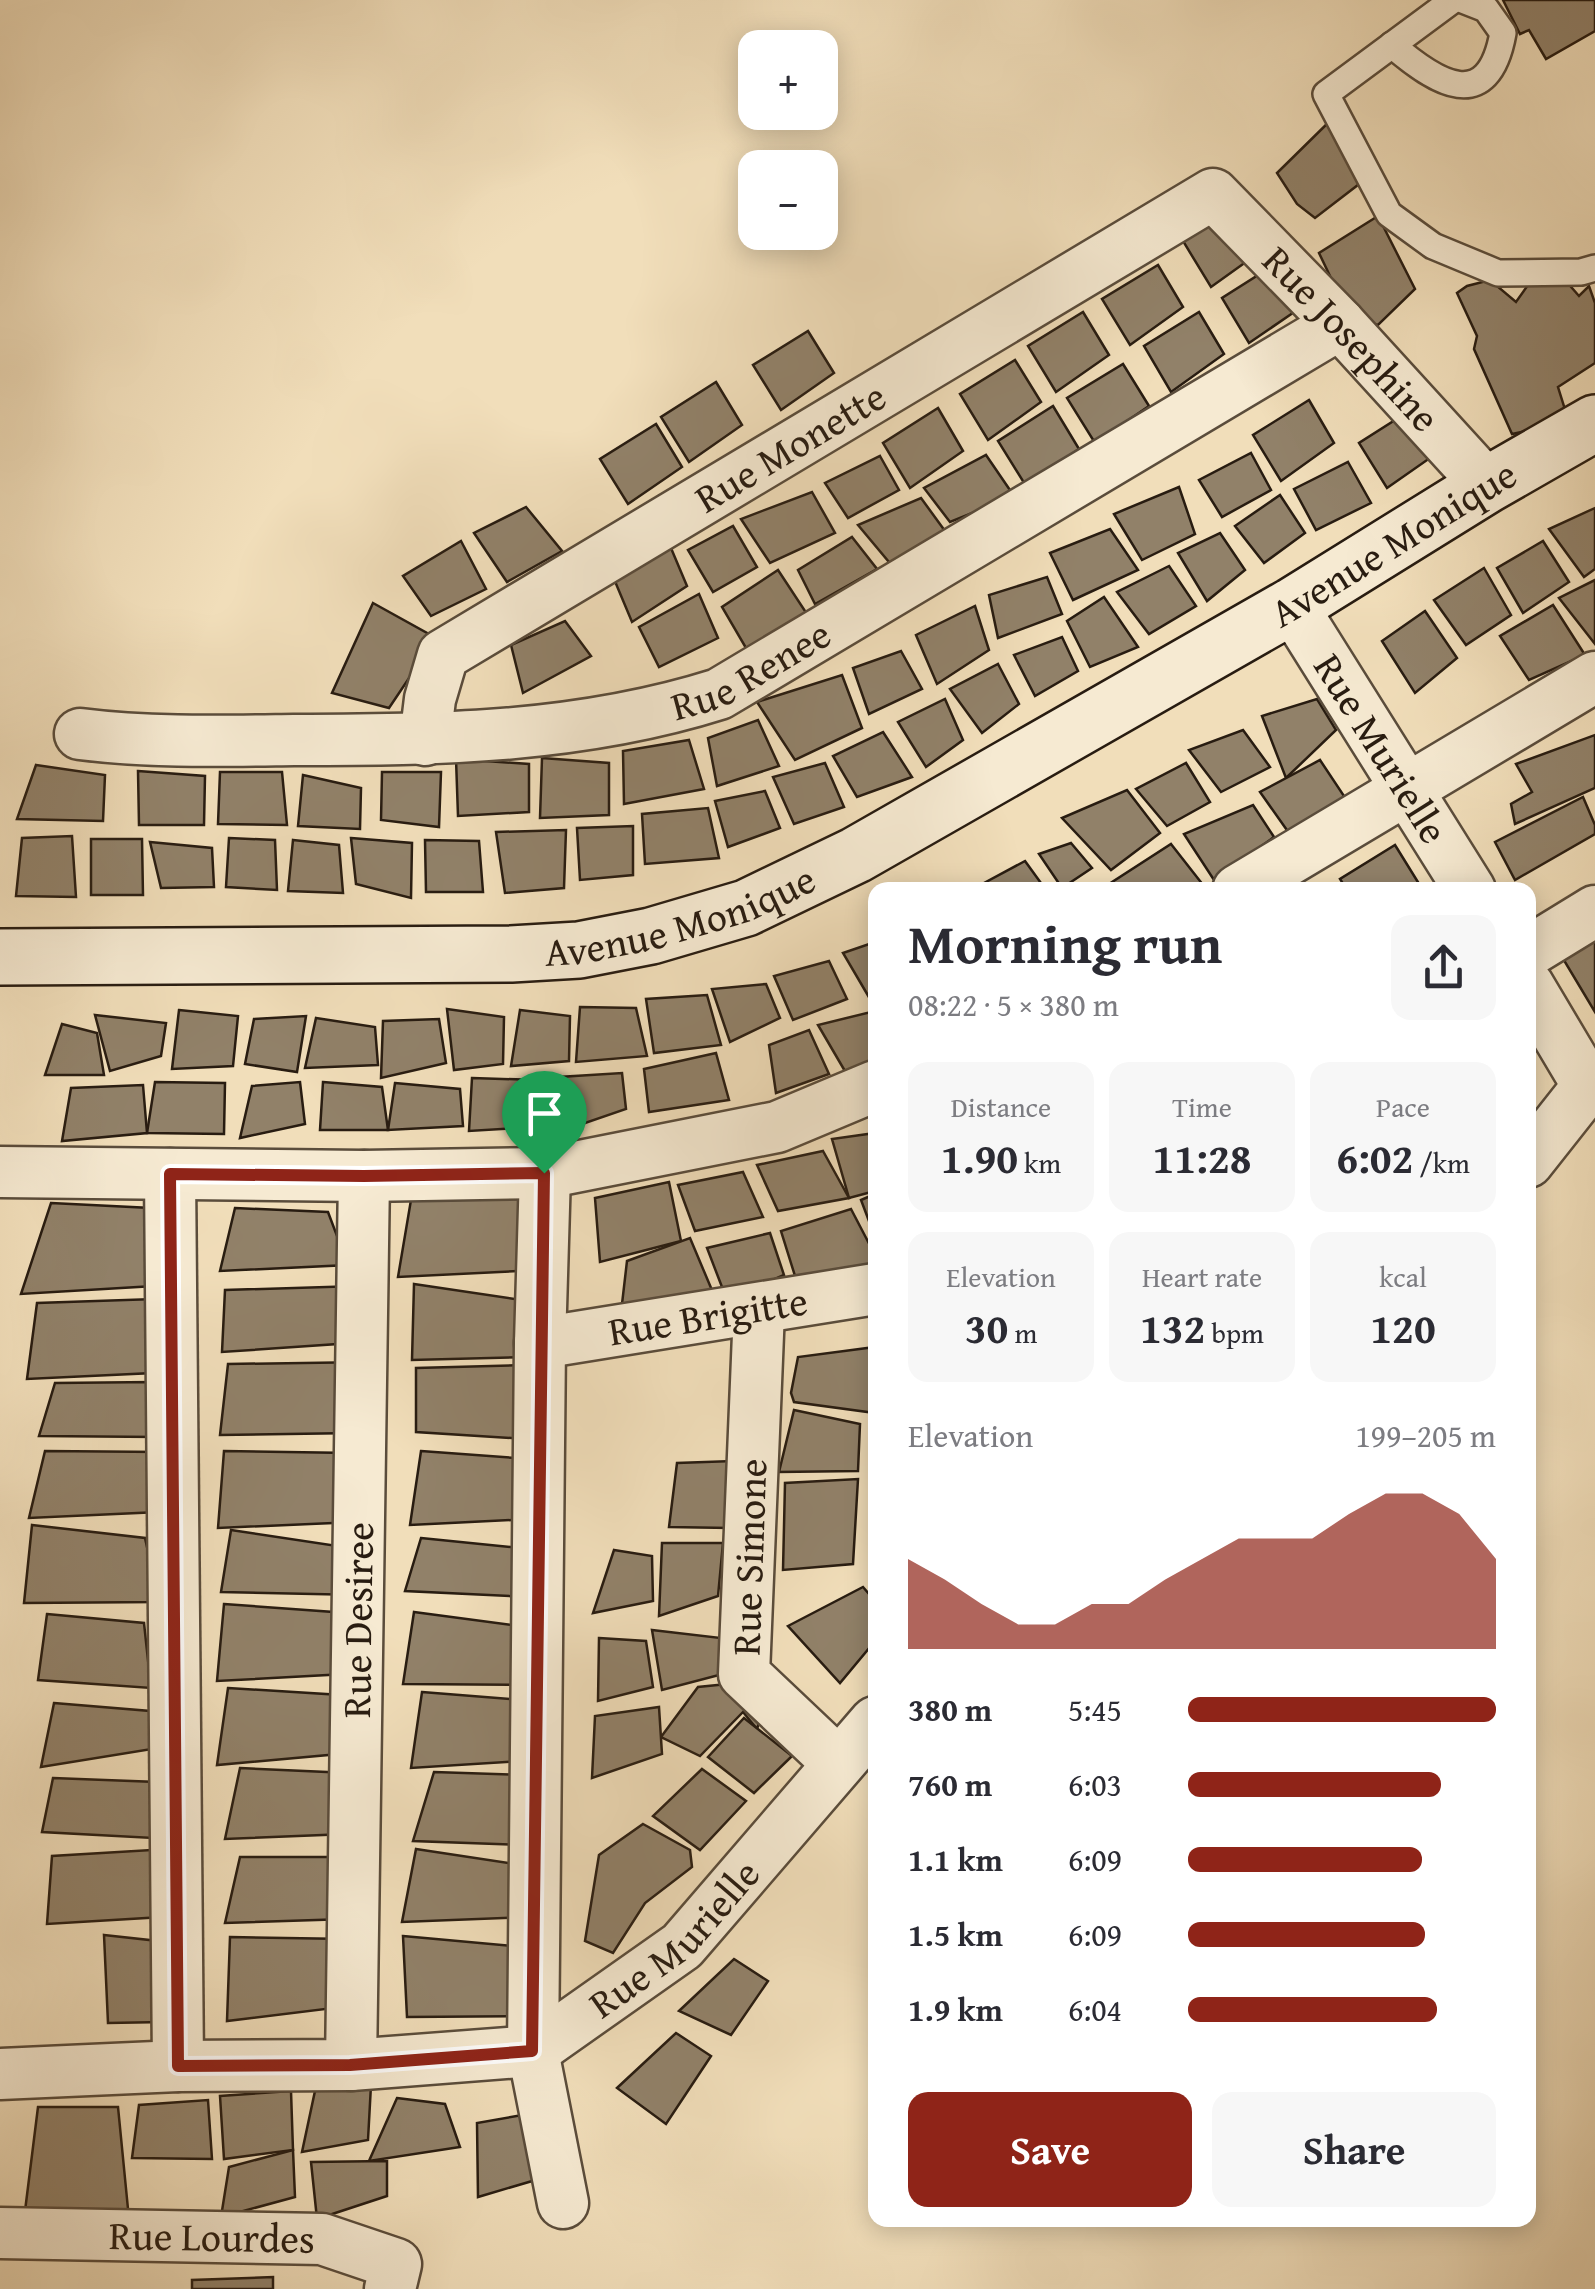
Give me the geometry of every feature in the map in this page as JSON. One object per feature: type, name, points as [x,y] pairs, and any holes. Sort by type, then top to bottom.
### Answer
[{"type":"street","name":"Rue Josephine","points":[[1213,194],[1340,324],[1487,485]]},
{"type":"street","name":"Rue Monette","points":[[425,740],[430,699],[443,655],[1213,194]]},
{"type":"street","name":"Rue Renee","points":[[80,734],[134,741],[425,740],[522,735],[659,713],[719,694],[1340,324]]},
{"type":"street","name":"Avenue Monique","points":[[0,957],[511,954],[579,950],[651,936],[746,908],[856,855],[1292,606],[1595,423]]},
{"type":"street","name":"Rue Murielle","points":[[1292,606],[1465,882]]},
{"type":"street","points":[[1251,882],[1595,677]]},
{"type":"street","points":[[1536,947],[1595,911]]},
{"type":"street","points":[[1536,998],[1588,1086],[1536,1152]]},
{"type":"street","points":[[0,1172],[364,1176],[544,1173],[777,1127],[868,1089]]},
{"type":"street","points":[[544,1173],[532,2051],[563,2203]]},
{"type":"street","points":[[170,1174],[178,2066]]},
{"type":"street","name":"Rue Desiree","points":[[350,2065],[364,1176]]},
{"type":"street","name":"Rue Brigitte","points":[[540,1343],[868,1290]]},
{"type":"street","name":"Rue Simone","points":[[759,1310],[744,1674],[838,1763]]},
{"type":"street","name":"Rue Murielle","points":[[532,2051],[682,1946],[868,1730]]},
{"type":"street","points":[[0,2074],[178,2066],[350,2065],[532,2051]]},
{"type":"street","name":"Rue Lourdes","points":[[0,2234],[322,2238],[396,2264],[390,2289]]},
{"type":"lane","points":[[1454,0],[1326,94],[1389,214],[1433,246],[1498,272],[1580,272],[1595,268]]},
{"type":"lane","points":[[1392,44],[1424,72],[1455,86],[1483,79],[1498,58],[1503,33],[1486,9],[1462,0]]},
{"type":"building","points":[[1503,0],[1595,0],[1595,31],[1546,59],[1529,30],[1520,34]]},
{"type":"building","points":[[1334,117],[1363,181],[1315,218],[1297,204],[1277,173]]},
{"type":"building","points":[[1238,207],[1264,249],[1211,287],[1183,241]]},
{"type":"building","points":[[1378,216],[1415,289],[1378,325],[1363,322],[1341,299],[1319,253]]},
{"type":"building","points":[[1277,263],[1303,306],[1249,343],[1222,298]]},
{"type":"building","points":[[1158,265],[1183,307],[1130,345],[1102,299]]},
{"type":"building","points":[[1533,278],[1565,280],[1579,296],[1589,286],[1595,303],[1595,363],[1558,387],[1567,416],[1551,426],[1512,434],[1474,349],[1477,336],[1457,293],[1490,280],[1516,302]]},
{"type":"building","points":[[1083,312],[1109,355],[1056,392],[1028,346]]},
{"type":"building","points":[[1199,312],[1224,354],[1171,392],[1144,346]]},
{"type":"building","points":[[808,331],[834,373],[781,410],[753,365]]},
{"type":"building","points":[[1015,360],[1041,402],[988,440],[960,394]]},
{"type":"building","points":[[1123,364],[1149,406],[1095,443],[1067,398]]},
{"type":"building","points":[[716,382],[742,425],[689,462],[661,417]]},
{"type":"building","points":[[1309,400],[1334,443],[1281,481],[1253,435]]},
{"type":"building","points":[[1053,406],[1079,449],[1026,486],[998,441]]},
{"type":"building","points":[[938,408],[963,451],[910,488],[883,443]]},
{"type":"building","points":[[1414,408],[1440,451],[1387,488],[1359,443]]},
{"type":"building","points":[[656,424],[682,467],[628,504],[600,459]]},
{"type":"building","points":[[1251,453],[1271,490],[1222,517],[1199,480]]},
{"type":"building","points":[[986,455],[1014,496],[950,522],[924,488]]},
{"type":"building","points":[[880,456],[899,490],[848,518],[825,483]]},
{"type":"building","points":[[1348,462],[1371,503],[1316,530],[1294,489]]},
{"type":"building","points":[[1179,487],[1195,534],[1142,560],[1114,514]]},
{"type":"building","points":[[812,492],[835,533],[770,563],[741,519]]},
{"type":"building","points":[[1280,495],[1305,533],[1264,563],[1235,526]]},
{"type":"building","points":[[921,498],[945,531],[894,568],[858,525]]},
{"type":"building","points":[[526,507],[562,551],[507,582],[474,533]]},
{"type":"building","points":[[1595,508],[1595,569],[1584,577],[1549,529]]},
{"type":"building","points":[[733,526],[757,567],[713,592],[688,550]]},
{"type":"building","points":[[1110,529],[1138,570],[1073,600],[1050,553]]},
{"type":"building","points":[[1220,533],[1245,570],[1207,601],[1178,553]]},
{"type":"building","points":[[852,537],[877,569],[815,604],[798,570]]},
{"type":"building","points":[[461,541],[486,589],[431,616],[403,576]]},
{"type":"building","points":[[668,541],[687,586],[632,622],[614,579]]},
{"type":"building","points":[[1543,541],[1569,582],[1523,613],[1497,568]]},
{"type":"building","points":[[1169,566],[1196,606],[1149,634],[1117,592]]},
{"type":"building","points":[[1484,568],[1511,615],[1466,645],[1434,600]]},
{"type":"building","points":[[778,570],[807,614],[746,648],[722,607]]},
{"type":"building","points":[[1047,577],[1062,614],[998,638],[989,595]]},
{"type":"building","points":[[1595,580],[1595,644],[1559,598]]},
{"type":"building","points":[[699,594],[718,638],[659,667],[639,627]]},
{"type":"building","points":[[1104,597],[1138,647],[1090,667],[1067,621]]},
{"type":"building","points":[[373,603],[436,638],[389,708],[332,693]]},
{"type":"building","points":[[1553,605],[1585,655],[1529,680],[1500,636]]},
{"type":"building","points":[[975,606],[989,650],[937,684],[916,635]]},
{"type":"building","points":[[1425,611],[1457,658],[1415,693],[1382,641]]},
{"type":"building","points":[[565,621],[591,656],[523,693],[511,645]]},
{"type":"building","points":[[1062,637],[1078,671],[1035,696],[1014,655]]},
{"type":"building","points":[[901,651],[922,689],[869,714],[853,668]]},
{"type":"building","points":[[998,664],[1019,704],[982,733],[950,689]]},
{"type":"building","points":[[842,675],[862,728],[795,760],[757,702]]},
{"type":"building","points":[[945,699],[963,740],[926,767],[898,722]]},
{"type":"building","points":[[1317,699],[1336,730],[1286,778],[1262,716]]},
{"type":"building","points":[[758,720],[779,766],[717,786],[708,738]]},
{"type":"building","points":[[1243,730],[1270,767],[1221,792],[1189,750]]},
{"type":"building","points":[[883,732],[912,777],[857,797],[833,756]]},
{"type":"building","points":[[1595,735],[1595,788],[1515,824],[1511,804],[1532,792],[1516,764]]},
{"type":"building","points":[[689,740],[704,789],[624,804],[623,751]]},
{"type":"building","points":[[542,758],[609,763],[609,815],[540,818]]},
{"type":"building","points":[[456,759],[529,764],[529,812],[458,816]]},
{"type":"building","points":[[1320,760],[1346,799],[1289,833],[1260,792]]},
{"type":"building","points":[[825,763],[844,807],[794,824],[773,777]]},
{"type":"building","points":[[1186,763],[1210,802],[1167,826],[1136,789]]},
{"type":"building","points":[[36,765],[105,775],[103,821],[17,819]]},
{"type":"building","points":[[138,771],[205,776],[204,825],[139,825]]},
{"type":"building","points":[[220,772],[282,772],[287,825],[218,824]]},
{"type":"building","points":[[382,772],[441,772],[439,827],[381,820]]},
{"type":"building","points":[[303,775],[361,788],[360,829],[298,826]]},
{"type":"building","points":[[1127,790],[1160,833],[1111,870],[1062,818]]},
{"type":"building","points":[[765,791],[780,828],[728,847],[715,801]]},
{"type":"building","points":[[1583,797],[1595,834],[1515,880],[1495,842]]},
{"type":"building","points":[[1253,805],[1274,837],[1214,880],[1184,834]]},
{"type":"building","points":[[708,808],[719,858],[645,864],[642,814]]},
{"type":"building","points":[[633,826],[633,875],[580,880],[577,828]]},
{"type":"building","points":[[566,830],[564,888],[505,893],[496,832]]},
{"type":"building","points":[[72,836],[76,897],[16,896],[22,838]]},
{"type":"building","points":[[229,838],[275,840],[277,890],[226,887]]},
{"type":"building","points":[[351,838],[412,843],[411,898],[356,884]]},
{"type":"building","points":[[91,839],[142,839],[143,895],[91,895]]},
{"type":"building","points":[[293,840],[339,845],[343,893],[288,891]]},
{"type":"building","points":[[425,840],[479,841],[483,892],[426,892]]},
{"type":"building","points":[[150,842],[212,848],[214,887],[161,888]]},
{"type":"building","points":[[1071,843],[1092,868],[1071,882],[1058,882],[1039,854]]},
{"type":"building","points":[[1171,844],[1201,882],[1112,882]]},
{"type":"building","points":[[1395,845],[1418,882],[1342,882],[1340,879]]},
{"type":"building","points":[[1025,861],[1040,882],[986,882]]},
{"type":"building","points":[[1595,924],[1595,1012],[1556,947]]},
{"type":"building","points":[[868,944],[868,996],[843,953]]},
{"type":"building","points":[[829,961],[847,999],[793,1020],[774,976]]},
{"type":"building","points":[[766,984],[780,1018],[730,1042],[712,989]]},
{"type":"building","points":[[707,995],[721,1045],[654,1053],[646,999]]},
{"type":"building","points":[[580,1007],[636,1008],[647,1056],[576,1062]]},
{"type":"building","points":[[447,1009],[504,1017],[503,1064],[454,1070]]},
{"type":"building","points":[[179,1010],[238,1016],[233,1066],[172,1069]]},
{"type":"building","points":[[520,1010],[570,1016],[569,1061],[511,1066]]},
{"type":"building","points":[[868,1013],[868,1068],[849,1078],[818,1025]]},
{"type":"building","points":[[95,1015],[166,1023],[161,1056],[110,1071]]},
{"type":"building","points":[[306,1016],[297,1072],[245,1064],[254,1019]]},
{"type":"building","points":[[316,1018],[375,1027],[378,1065],[305,1068]]},
{"type":"building","points":[[439,1019],[446,1063],[381,1078],[383,1021]]},
{"type":"building","points":[[62,1024],[97,1033],[104,1075],[45,1075]]},
{"type":"building","points":[[809,1030],[829,1074],[776,1093],[769,1045]]},
{"type":"building","points":[[716,1053],[729,1100],[649,1112],[644,1069]]},
{"type":"building","points":[[622,1073],[626,1109],[559,1132],[559,1077]]},
{"type":"building","points":[[472,1078],[538,1080],[551,1126],[469,1131]]},
{"type":"building","points":[[155,1082],[225,1083],[224,1134],[147,1133]]},
{"type":"building","points":[[300,1082],[305,1124],[240,1138],[252,1086]]},
{"type":"building","points":[[323,1082],[382,1087],[388,1130],[320,1130]]},
{"type":"building","points":[[395,1083],[460,1089],[463,1126],[388,1130]]},
{"type":"building","points":[[143,1085],[147,1133],[62,1141],[71,1088]]},
{"type":"building","points":[[868,1134],[868,1193],[849,1198],[832,1139]]},
{"type":"building","points":[[823,1151],[849,1198],[778,1211],[757,1165]]},
{"type":"building","points":[[743,1172],[763,1217],[695,1231],[678,1185]]},
{"type":"building","points":[[669,1182],[681,1241],[600,1262],[595,1198]]},
{"type":"building","points":[[413,1188],[526,1195],[538,1270],[398,1277]]},
{"type":"building","points":[[868,1197],[868,1218],[861,1200]]},
{"type":"building","points":[[51,1203],[171,1209],[171,1285],[21,1294]]},
{"type":"building","points":[[235,1208],[328,1212],[348,1265],[220,1271]]},
{"type":"building","points":[[851,1209],[868,1242],[868,1268],[800,1292],[781,1231]]},
{"type":"building","points":[[770,1233],[784,1275],[727,1300],[707,1248]]},
{"type":"building","points":[[690,1238],[714,1295],[622,1304],[627,1261]]},
{"type":"building","points":[[414,1284],[528,1301],[528,1357],[412,1360]]},
{"type":"building","points":[[358,1286],[352,1343],[222,1352],[225,1290]]},
{"type":"building","points":[[155,1299],[153,1373],[27,1379],[37,1303]]},
{"type":"building","points":[[868,1348],[868,1412],[794,1402],[791,1393],[798,1357]]},
{"type":"building","points":[[368,1362],[355,1433],[220,1435],[228,1364]]},
{"type":"building","points":[[524,1365],[526,1439],[416,1432],[416,1368]]},
{"type":"building","points":[[153,1382],[157,1437],[39,1436],[55,1383]]},
{"type":"building","points":[[794,1410],[860,1424],[858,1471],[779,1472]]},
{"type":"building","points":[[45,1451],[162,1452],[159,1512],[29,1518]]},
{"type":"building","points":[[224,1451],[351,1453],[356,1522],[218,1528]]},
{"type":"building","points":[[421,1451],[529,1459],[532,1519],[410,1525]]},
{"type":"building","points":[[733,1461],[730,1528],[669,1527],[677,1463]]},
{"type":"building","points":[[858,1479],[853,1564],[783,1570],[785,1483]]},
{"type":"building","points":[[32,1525],[145,1538],[159,1602],[24,1603]]},
{"type":"building","points":[[231,1530],[364,1550],[360,1595],[221,1592]]},
{"type":"building","points":[[421,1538],[531,1549],[528,1597],[405,1591]]},
{"type":"building","points":[[662,1543],[723,1543],[718,1596],[659,1616]]},
{"type":"building","points":[[614,1550],[652,1556],[653,1601],[593,1613]]},
{"type":"building","points":[[863,1587],[868,1593],[868,1649],[840,1683],[788,1626]]},
{"type":"building","points":[[224,1604],[361,1614],[364,1673],[217,1681]]},
{"type":"building","points":[[414,1612],[535,1628],[531,1685],[403,1684]]},
{"type":"building","points":[[47,1614],[144,1623],[151,1688],[38,1680]]},
{"type":"building","points":[[652,1630],[721,1638],[719,1675],[662,1690]]},
{"type":"building","points":[[599,1638],[646,1641],[653,1687],[598,1701]]},
{"type":"building","points":[[747,1682],[766,1702],[757,1729],[743,1712],[700,1756],[661,1737],[698,1687]]},
{"type":"building","points":[[228,1688],[357,1696],[350,1753],[217,1765]]},
{"type":"building","points":[[422,1692],[522,1700],[521,1761],[411,1768]]},
{"type":"building","points":[[54,1703],[150,1711],[152,1749],[41,1767]]},
{"type":"building","points":[[659,1707],[662,1754],[592,1778],[595,1716]]},
{"type":"building","points":[[744,1718],[792,1756],[754,1793],[708,1757]]},
{"type":"building","points":[[240,1768],[349,1773],[347,1834],[225,1839]]},
{"type":"building","points":[[702,1769],[746,1801],[700,1850],[653,1816]]},
{"type":"building","points":[[434,1772],[522,1775],[526,1845],[413,1841]]},
{"type":"building","points":[[53,1778],[157,1782],[153,1838],[42,1832]]},
{"type":"building","points":[[643,1824],[690,1850],[692,1867],[645,1903],[613,1953],[585,1941],[599,1855]]},
{"type":"building","points":[[168,1849],[179,1916],[47,1924],[52,1856]]},
{"type":"building","points":[[416,1849],[529,1866],[532,1917],[402,1922]]},
{"type":"building","points":[[240,1857],[346,1857],[347,1919],[225,1923]]},
{"type":"building","points":[[104,1935],[158,1941],[164,2022],[108,2023]]},
{"type":"building","points":[[403,1936],[536,1948],[535,2016],[407,2017]]},
{"type":"building","points":[[230,1937],[347,1939],[342,2007],[227,2021]]},
{"type":"building","points":[[734,1959],[768,1981],[731,2035],[679,2011]]},
{"type":"building","points":[[676,2033],[711,2056],[666,2124],[617,2088]]},
{"type":"building","points":[[371,2085],[368,2140],[302,2152],[315,2091]]},
{"type":"building","points":[[291,2091],[293,2150],[224,2159],[220,2096]]},
{"type":"building","points":[[397,2098],[445,2104],[460,2147],[369,2161]]},
{"type":"building","points":[[208,2100],[212,2159],[132,2158],[139,2105]]},
{"type":"building","points":[[38,2107],[118,2107],[128,2209],[25,2211]]},
{"type":"building","points":[[534,2113],[539,2179],[478,2197],[477,2123]]},
{"type":"building","points":[[293,2150],[295,2197],[221,2217],[229,2167]]},
{"type":"building","points":[[387,2161],[387,2196],[317,2219],[311,2162]]},
{"type":"building","points":[[273,2277],[273,2289],[192,2289],[192,2280]]},
{"type":"route","points":[[544,1173],[532,2051],[350,2065],[178,2066],[170,1174],[544,1173]]}]
